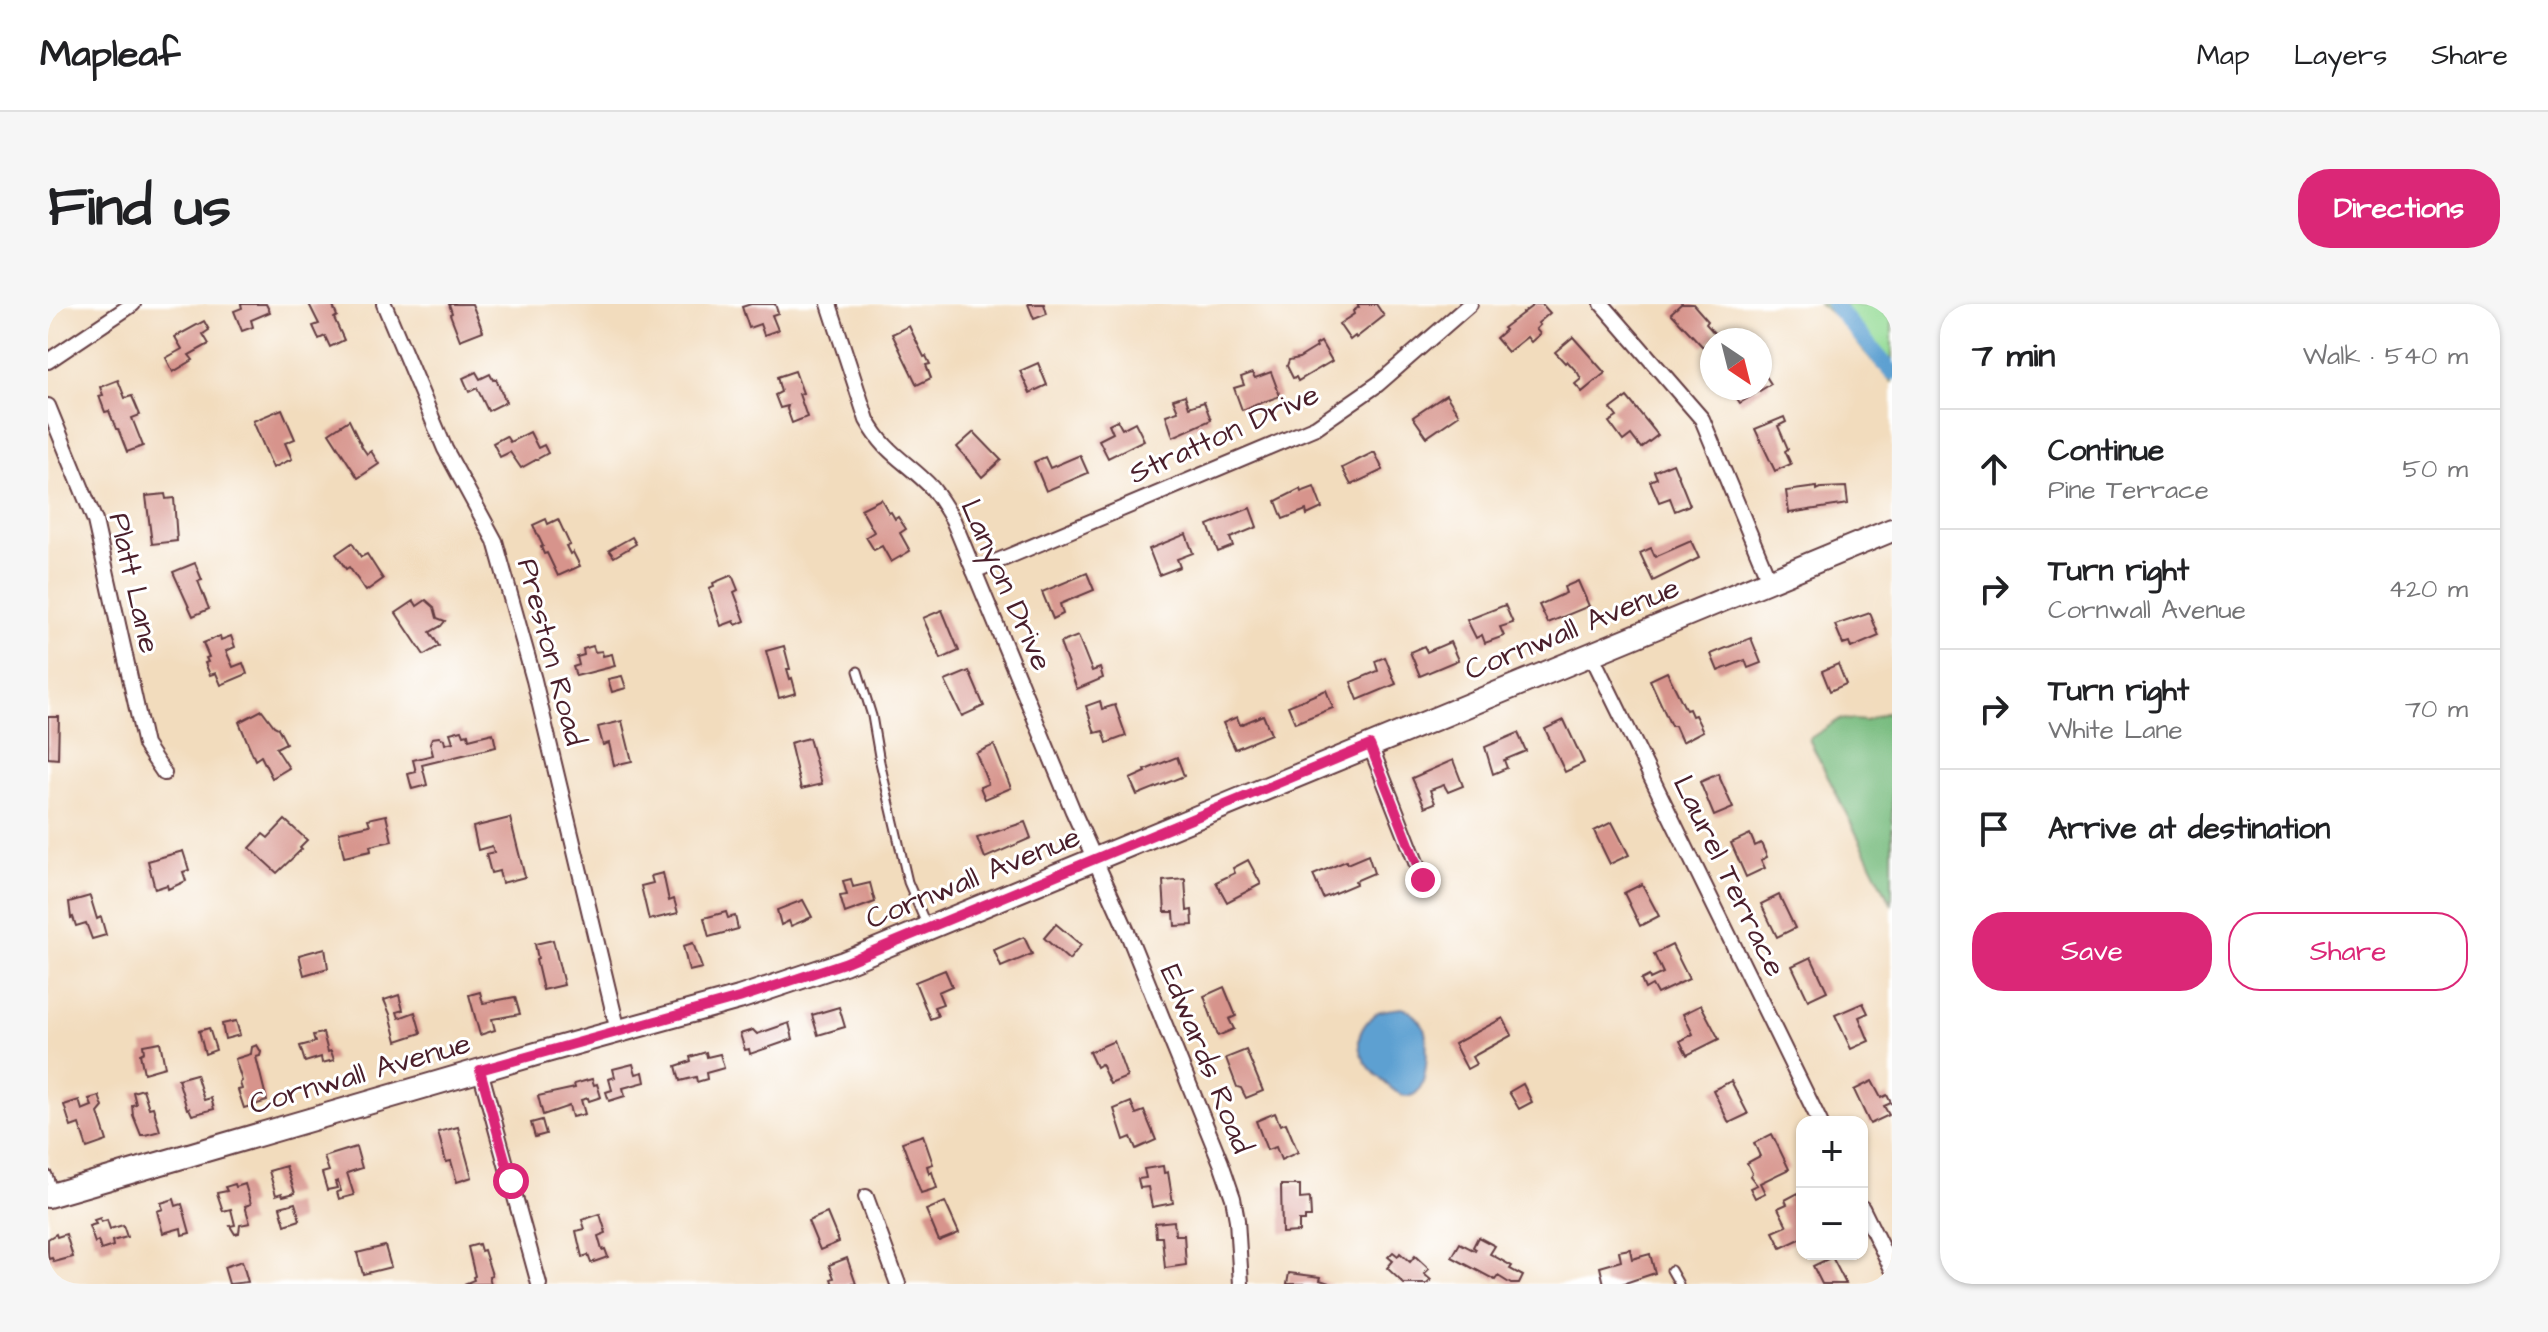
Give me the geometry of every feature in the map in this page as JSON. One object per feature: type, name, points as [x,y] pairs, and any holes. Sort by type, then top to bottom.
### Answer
[{"type":"street","points":[[48,361],[133,304]]},
{"type":"street","name":"Preston Road","points":[[384,304],[445,449],[495,541],[534,680],[618,1031]]},
{"type":"street","name":"Lanyon Drive","points":[[829,304],[867,420],[889,451],[943,501],[1095,860]]},
{"type":"street","name":"Stratton Drive","points":[[974,571],[1316,427],[1378,384],[1470,304]]},
{"type":"street","points":[[1602,304],[1702,419],[1769,580]]},
{"type":"street","name":"Platt Lane","points":[[48,406],[95,521],[145,745],[164,773]]},
{"type":"street","name":"Cornwall Avenue","points":[[50,1189],[797,980],[928,929],[1892,530]]},
{"type":"street","name":"Laurel Terrace","points":[[1591,654],[1817,1116]]},
{"type":"street","points":[[1370,745],[1423,880]]},
{"type":"street","name":"Edwards Road","points":[[1095,860],[1126,929],[1233,1198],[1241,1284]]},
{"type":"street","points":[[480,1070],[539,1284]]},
{"type":"street","points":[[866,1197],[898,1284]]},
{"type":"street","points":[[1868,1220],[1892,1269]]},
{"type":"lane","points":[[858,671],[872,716],[908,882],[928,929]]},
{"type":"lane","points":[[1671,1270],[1679,1284]]},
{"type":"green space","points":[[1818,304],[1876,304],[1892,320],[1892,382],[1837,318]]},
{"type":"green space","points":[[1892,710],[1892,905],[1809,739],[1840,719],[1866,721]]},
{"type":"water","points":[[1403,1008],[1420,1021],[1427,1044],[1424,1077],[1416,1093],[1410,1096],[1396,1092],[1377,1076],[1365,1061],[1359,1046],[1363,1029],[1378,1012]]},
{"type":"building","points":[[241,304],[266,304],[270,312],[251,320],[253,327],[242,331],[234,311],[242,308]]},
{"type":"building","points":[[309,304],[332,304],[337,316],[334,318],[344,340],[330,347],[325,336],[319,339],[313,326],[319,324]]},
{"type":"building","points":[[449,304],[472,304],[483,331],[460,340]]},
{"type":"building","points":[[775,304],[778,313],[772,315],[778,330],[764,335],[760,324],[749,328],[742,307]]},
{"type":"building","points":[[1028,304],[1044,304],[1047,314],[1034,319]]},
{"type":"building","points":[[1357,304],[1376,304],[1384,316],[1350,340],[1339,324],[1354,314],[1353,311],[1359,307]]},
{"type":"building","points":[[1535,304],[1542,304],[1550,313],[1538,323],[1540,325],[1536,329],[1540,334],[1531,342],[1527,337],[1508,352],[1496,338],[1505,330],[1503,328]]},
{"type":"building","points":[[1681,304],[1693,304],[1708,321],[1706,324],[1710,328],[1700,328],[1700,344],[1671,313]]},
{"type":"building","points":[[204,321],[209,330],[203,334],[209,344],[189,355],[193,360],[173,372],[166,358],[182,349],[175,337]]},
{"type":"building","points":[[909,326],[930,364],[926,365],[931,378],[917,385],[892,334]]},
{"type":"building","points":[[1573,337],[1605,373],[1582,392],[1575,384],[1581,379],[1578,373],[1555,352]]},
{"type":"building","points":[[1321,342],[1332,361],[1298,381],[1296,377],[1293,378],[1287,366],[1289,360],[1299,358]]},
{"type":"building","points":[[1038,363],[1047,385],[1030,393],[1020,371]]},
{"type":"building","points":[[795,371],[807,417],[792,423],[788,406],[780,408],[775,395],[781,392],[777,377]]},
{"type":"building","points":[[476,372],[480,379],[490,374],[493,380],[496,379],[506,402],[488,411],[477,388],[469,392],[463,378]]},
{"type":"building","points":[[1271,372],[1280,396],[1242,410],[1234,388],[1244,385],[1241,377],[1252,373],[1255,378]]},
{"type":"building","points":[[118,380],[125,398],[132,396],[140,415],[132,418],[143,446],[127,452],[99,396],[103,395],[100,387]]},
{"type":"building","points":[[1185,395],[1189,407],[1204,402],[1211,420],[1173,437],[1166,415],[1178,411],[1173,399]]},
{"type":"building","points":[[1446,395],[1459,415],[1427,437],[1413,417]]},
{"type":"building","points":[[1627,397],[1658,435],[1641,448],[1631,435],[1623,441],[1609,422],[1617,417],[1611,409]]},
{"type":"building","points":[[282,409],[295,439],[285,443],[292,459],[273,468],[253,421]]},
{"type":"building","points":[[1784,417],[1786,422],[1778,426],[1791,464],[1775,471],[1755,429]]},
{"type":"building","points":[[349,420],[362,447],[367,454],[371,451],[379,464],[358,478],[329,433]]},
{"type":"building","points":[[1117,420],[1122,429],[1135,422],[1144,440],[1108,458],[1099,440],[1113,433],[1109,424]]},
{"type":"building","points":[[530,432],[538,448],[544,445],[548,453],[521,468],[510,452],[500,457],[493,443],[506,436],[510,442]]},
{"type":"building","points":[[974,432],[1001,460],[982,477],[957,447]]},
{"type":"building","points":[[1375,453],[1383,470],[1351,485],[1342,468]]},
{"type":"building","points":[[1080,455],[1088,473],[1046,491],[1034,462],[1045,457],[1050,468]]},
{"type":"building","points":[[1673,463],[1690,505],[1675,511],[1670,498],[1659,502],[1650,481],[1657,478],[1654,471]]},
{"type":"building","points":[[1314,487],[1322,508],[1307,515],[1306,510],[1283,519],[1276,501],[1300,489],[1301,492]]},
{"type":"building","points":[[1817,487],[1817,490],[1846,487],[1848,504],[1789,513],[1786,491]]},
{"type":"building","points":[[165,494],[166,499],[174,498],[177,541],[152,544],[146,496]]},
{"type":"building","points":[[881,499],[889,513],[895,519],[898,517],[906,529],[900,533],[910,551],[891,562],[882,546],[874,550],[866,537],[874,532],[861,509]]},
{"type":"building","points":[[1250,508],[1257,527],[1230,538],[1233,546],[1218,552],[1208,525]]},
{"type":"building","points":[[546,519],[548,524],[558,519],[570,545],[566,546],[580,566],[558,576],[547,553],[544,554],[533,525]]},
{"type":"building","points":[[1186,534],[1193,553],[1177,559],[1180,567],[1159,575],[1149,549]]},
{"type":"building","points":[[632,537],[636,544],[614,557],[609,550]]},
{"type":"building","points":[[1691,541],[1699,558],[1653,581],[1640,553],[1651,548],[1655,557]]},
{"type":"building","points":[[352,543],[361,557],[367,554],[383,579],[366,591],[336,554]]},
{"type":"building","points":[[195,563],[209,609],[193,616],[173,572]]},
{"type":"building","points":[[1087,573],[1094,590],[1060,604],[1063,614],[1053,619],[1042,592]]},
{"type":"building","points":[[732,575],[738,590],[734,592],[745,621],[721,626],[709,588]]},
{"type":"building","points":[[1578,581],[1589,606],[1548,623],[1539,605],[1566,593],[1564,587]]},
{"type":"building","points":[[426,600],[434,607],[437,618],[445,621],[430,632],[439,646],[424,655],[396,613],[414,601],[417,606]]},
{"type":"building","points":[[1505,605],[1513,623],[1500,627],[1504,636],[1485,643],[1482,635],[1476,638],[1467,620]]},
{"type":"building","points":[[942,610],[959,651],[941,659],[923,618]]},
{"type":"building","points":[[1870,613],[1879,636],[1851,648],[1849,642],[1843,644],[1835,625]]},
{"type":"building","points":[[220,636],[221,640],[231,636],[235,647],[226,651],[233,667],[243,663],[247,674],[221,685],[216,673],[210,675],[205,663],[209,657],[203,643]]},
{"type":"building","points":[[1078,636],[1092,671],[1100,668],[1103,678],[1077,689],[1060,643]]},
{"type":"building","points":[[1751,638],[1761,663],[1748,668],[1745,660],[1718,671],[1711,654]]},
{"type":"building","points":[[1450,642],[1458,660],[1420,676],[1410,652],[1424,646],[1427,652]]},
{"type":"building","points":[[593,646],[595,652],[602,651],[603,656],[612,654],[615,666],[576,676],[573,667],[579,665],[577,657],[584,655],[583,649]]},
{"type":"building","points":[[784,646],[790,669],[787,669],[796,693],[779,698],[766,651]]},
{"type":"building","points":[[1385,657],[1396,684],[1358,700],[1351,682],[1378,671],[1375,661]]},
{"type":"building","points":[[1838,664],[1846,684],[1830,691],[1822,671]]},
{"type":"building","points":[[969,671],[984,706],[962,716],[945,681]]},
{"type":"building","points":[[1667,672],[1686,710],[1695,715],[1703,731],[1682,742],[1675,726],[1671,726],[1650,680]]},
{"type":"building","points":[[622,676],[626,688],[612,692],[608,679]]},
{"type":"building","points":[[1326,690],[1333,708],[1295,723],[1288,706]]},
{"type":"building","points":[[1100,701],[1102,709],[1115,705],[1126,736],[1107,743],[1103,731],[1095,733],[1086,706]]},
{"type":"building","points":[[262,710],[286,743],[276,748],[289,768],[272,778],[261,756],[255,760],[239,722]]},
{"type":"building","points":[[1263,715],[1271,734],[1235,749],[1223,723],[1237,717],[1240,725]]},
{"type":"building","points":[[48,717],[59,717],[58,759],[48,758]]},
{"type":"building","points":[[1564,720],[1584,763],[1565,772],[1545,729]]},
{"type":"building","points":[[622,721],[632,761],[614,765],[609,743],[603,745],[598,727]]},
{"type":"building","points":[[462,730],[469,739],[493,733],[496,747],[422,765],[427,785],[412,789],[408,774],[416,772],[413,760],[433,755],[432,738],[444,739],[445,744],[453,742],[450,733]]},
{"type":"building","points":[[1518,733],[1526,751],[1504,760],[1507,768],[1493,774],[1485,747]]},
{"type":"building","points":[[809,738],[822,784],[801,789],[790,743]]},
{"type":"building","points":[[994,745],[1011,788],[985,799],[980,787],[988,784],[976,753]]},
{"type":"building","points":[[1177,757],[1184,776],[1137,795],[1130,779]]},
{"type":"building","points":[[1453,760],[1463,786],[1448,792],[1444,785],[1430,790],[1435,803],[1425,807],[1412,778]]},
{"type":"building","points":[[1718,774],[1733,808],[1714,816],[1700,782]]},
{"type":"building","points":[[386,815],[392,841],[370,846],[371,851],[344,857],[339,832],[370,825],[368,819]]},
{"type":"building","points":[[510,818],[525,877],[502,883],[499,871],[491,873],[486,854],[494,852],[492,846],[478,850],[473,827]]},
{"type":"building","points":[[285,820],[307,840],[277,873],[250,848],[263,834],[268,838]]},
{"type":"building","points":[[1025,822],[1031,838],[985,858],[977,838]]},
{"type":"building","points":[[1612,822],[1629,855],[1610,864],[1594,831]]},
{"type":"building","points":[[1750,834],[1755,846],[1761,843],[1767,857],[1761,860],[1765,868],[1746,877],[1731,843]]},
{"type":"building","points":[[183,851],[189,870],[183,872],[186,881],[168,889],[167,885],[155,889],[148,861]]},
{"type":"building","points":[[1368,855],[1374,873],[1323,898],[1313,875]]},
{"type":"building","points":[[1248,860],[1261,884],[1227,902],[1216,882],[1235,873],[1233,868]]},
{"type":"building","points":[[663,873],[669,901],[674,899],[678,913],[649,920],[641,886],[653,883],[651,876]]},
{"type":"building","points":[[851,879],[853,887],[870,883],[875,902],[845,913],[840,896],[847,895],[843,881]]},
{"type":"building","points":[[1185,879],[1187,911],[1192,910],[1193,925],[1175,926],[1174,912],[1165,912],[1163,881]]},
{"type":"building","points":[[1642,884],[1659,916],[1640,926],[1624,893]]},
{"type":"building","points":[[1779,895],[1795,928],[1777,937],[1761,904]]},
{"type":"building","points":[[90,896],[106,935],[92,939],[86,923],[76,926],[71,918],[69,902]]},
{"type":"building","points":[[803,900],[812,917],[791,926],[789,921],[781,925],[777,910]]},
{"type":"building","points":[[726,912],[728,918],[735,916],[738,929],[709,937],[704,918]]},
{"type":"building","points":[[1056,924],[1081,945],[1069,960],[1044,938]]},
{"type":"building","points":[[1024,937],[1032,954],[1001,967],[994,950]]},
{"type":"building","points":[[553,940],[564,985],[543,990],[535,944]]},
{"type":"building","points":[[693,943],[702,968],[689,971],[683,946]]},
{"type":"building","points":[[1672,945],[1689,979],[1657,994],[1652,985],[1645,989],[1641,980],[1663,973],[1654,954]]},
{"type":"building","points":[[325,948],[328,968],[304,975],[299,955]]},
{"type":"building","points":[[1811,957],[1827,991],[1808,1000],[1792,966]]},
{"type":"building","points":[[945,970],[952,986],[938,992],[943,1004],[934,1007],[938,1016],[930,1019],[915,982]]},
{"type":"building","points":[[1224,987],[1236,1016],[1229,1019],[1234,1029],[1218,1036],[1204,996]]},
{"type":"building","points":[[480,992],[483,1003],[515,997],[520,1014],[492,1019],[495,1030],[480,1035],[469,995]]},
{"type":"building","points":[[399,995],[403,1010],[397,1012],[399,1018],[415,1012],[421,1033],[397,1041],[384,1000]]},
{"type":"building","points":[[1863,1003],[1868,1013],[1859,1017],[1869,1041],[1851,1049],[1835,1015]]},
{"type":"building","points":[[1701,1005],[1719,1039],[1687,1055],[1680,1041],[1693,1034],[1683,1014]]},
{"type":"building","points":[[839,1007],[845,1027],[818,1035],[812,1015]]},
{"type":"building","points":[[1503,1018],[1512,1035],[1472,1057],[1476,1064],[1467,1069],[1454,1044]]},
{"type":"building","points":[[236,1021],[240,1035],[225,1039],[222,1024]]},
{"type":"building","points":[[789,1023],[793,1039],[750,1054],[749,1049],[745,1050],[740,1034],[753,1030],[757,1034]]},
{"type":"building","points":[[209,1028],[216,1050],[205,1054],[199,1031]]},
{"type":"building","points":[[323,1033],[328,1052],[331,1051],[334,1060],[322,1063],[321,1057],[305,1062],[300,1046],[315,1042],[313,1035]]},
{"type":"building","points":[[1114,1041],[1127,1077],[1110,1084],[1101,1064],[1096,1067],[1089,1052]]},
{"type":"building","points":[[160,1042],[165,1067],[144,1073],[140,1054],[144,1052],[143,1045]]},
{"type":"building","points":[[257,1045],[261,1052],[256,1057],[267,1101],[244,1108],[238,1090],[242,1089],[242,1081],[235,1059],[251,1054],[252,1047]]},
{"type":"building","points":[[1246,1050],[1263,1091],[1246,1098],[1241,1088],[1237,1087],[1226,1058]]},
{"type":"building","points":[[706,1052],[707,1057],[720,1054],[724,1068],[706,1073],[707,1079],[697,1082],[696,1077],[680,1081],[676,1066]]},
{"type":"building","points":[[633,1064],[636,1074],[643,1072],[645,1082],[623,1088],[625,1096],[609,1101],[606,1092],[612,1090],[609,1079],[615,1077],[613,1069]]},
{"type":"building","points":[[196,1074],[204,1100],[211,1098],[214,1109],[192,1115],[187,1109],[178,1079]]},
{"type":"building","points":[[592,1079],[601,1097],[581,1100],[585,1114],[572,1117],[569,1106],[543,1115],[538,1096],[575,1088],[574,1084]]},
{"type":"building","points":[[1731,1081],[1748,1114],[1729,1123],[1713,1090]]},
{"type":"building","points":[[1872,1081],[1881,1098],[1887,1095],[1891,1103],[1884,1106],[1889,1115],[1870,1124],[1854,1090]]},
{"type":"building","points":[[1523,1084],[1532,1102],[1519,1109],[1509,1092]]},
{"type":"building","points":[[143,1089],[149,1108],[153,1107],[160,1131],[141,1135],[132,1105],[136,1104],[133,1092]]},
{"type":"building","points":[[99,1096],[103,1107],[98,1113],[107,1141],[87,1148],[79,1124],[71,1127],[64,1105],[79,1100],[82,1110],[92,1106],[89,1099]]},
{"type":"building","points":[[1131,1102],[1136,1114],[1144,1111],[1156,1140],[1136,1149],[1131,1137],[1124,1140],[1114,1109]]},
{"type":"building","points":[[1275,1113],[1280,1125],[1286,1123],[1298,1152],[1281,1160],[1276,1147],[1267,1150],[1256,1121]]},
{"type":"building","points":[[542,1120],[546,1134],[535,1137],[531,1123]]},
{"type":"building","points":[[458,1127],[472,1177],[457,1182],[451,1161],[446,1162],[438,1132]]},
{"type":"building","points":[[1772,1134],[1789,1169],[1760,1183],[1765,1193],[1755,1198],[1750,1188],[1757,1185],[1750,1176],[1752,1173],[1747,1163],[1760,1156],[1754,1143]]},
{"type":"building","points":[[923,1135],[933,1164],[927,1166],[929,1174],[932,1172],[937,1188],[921,1193],[902,1142]]},
{"type":"building","points":[[356,1147],[362,1168],[347,1173],[354,1195],[339,1199],[337,1192],[341,1191],[338,1181],[335,1182],[337,1188],[327,1190],[322,1173],[329,1171],[324,1157]]},
{"type":"building","points":[[286,1166],[295,1193],[276,1195],[269,1171]]},
{"type":"building","points":[[1163,1166],[1164,1173],[1168,1172],[1173,1203],[1152,1207],[1148,1187],[1140,1188],[1138,1179],[1146,1178],[1144,1169]]},
{"type":"building","points":[[235,1184],[236,1187],[245,1184],[251,1204],[245,1206],[250,1223],[240,1225],[239,1233],[235,1234],[230,1226],[235,1225],[231,1209],[223,1211],[217,1193],[227,1191],[225,1187]]},
{"type":"building","points":[[1281,1185],[1300,1185],[1300,1199],[1310,1198],[1311,1217],[1299,1221],[1299,1232],[1282,1233]]},
{"type":"building","points":[[1796,1194],[1796,1241],[1781,1248],[1773,1232],[1787,1226],[1778,1208],[1787,1204],[1785,1200]]},
{"type":"building","points":[[174,1199],[176,1206],[182,1204],[190,1233],[182,1235],[181,1228],[163,1233],[157,1211],[163,1209],[161,1203]]},
{"type":"building","points":[[945,1202],[959,1233],[939,1241],[926,1210]]},
{"type":"building","points":[[295,1203],[300,1220],[285,1225],[280,1207]]},
{"type":"building","points":[[827,1213],[839,1242],[820,1250],[808,1221]]},
{"type":"building","points":[[600,1214],[606,1233],[598,1236],[602,1250],[605,1249],[608,1257],[591,1263],[588,1255],[582,1257],[576,1231],[585,1229],[582,1220]]},
{"type":"building","points":[[100,1218],[101,1222],[107,1220],[110,1229],[123,1225],[127,1237],[112,1241],[113,1246],[101,1250],[89,1226],[96,1224],[94,1220]]},
{"type":"building","points":[[1174,1221],[1175,1235],[1184,1235],[1186,1265],[1165,1268],[1162,1237],[1156,1237],[1155,1223]]},
{"type":"building","points":[[56,1234],[57,1237],[66,1234],[73,1257],[54,1262],[52,1258],[49,1259],[48,1239]]},
{"type":"building","points":[[1478,1237],[1495,1246],[1490,1254],[1523,1276],[1519,1284],[1511,1284],[1498,1276],[1495,1280],[1452,1257],[1460,1243],[1475,1251],[1473,1247]]},
{"type":"building","points":[[479,1244],[492,1275],[489,1276],[491,1284],[464,1284],[474,1280],[475,1276],[468,1247]]},
{"type":"building","points":[[385,1246],[391,1267],[363,1274],[357,1253]]},
{"type":"building","points":[[1630,1249],[1632,1259],[1650,1254],[1655,1273],[1622,1284],[1604,1284],[1600,1267],[1621,1261],[1619,1251]]},
{"type":"building","points":[[1393,1252],[1398,1256],[1400,1253],[1410,1262],[1415,1256],[1429,1269],[1424,1274],[1431,1280],[1427,1284],[1404,1284],[1387,1268],[1393,1261],[1388,1257]]},
{"type":"building","points":[[847,1258],[856,1284],[833,1284],[829,1265]]},
{"type":"building","points":[[1834,1260],[1846,1284],[1822,1284],[1813,1266]]},
{"type":"building","points":[[242,1261],[248,1282],[229,1284],[224,1267]]},
{"type":"building","points":[[1289,1273],[1321,1277],[1320,1280],[1332,1284],[1287,1284]]},
{"type":"waterway","points":[[1833,304],[1892,372]]},
{"type":"route","points":[[511,1181],[480,1070],[739,998],[844,963],[1370,745],[1423,880]]}]
